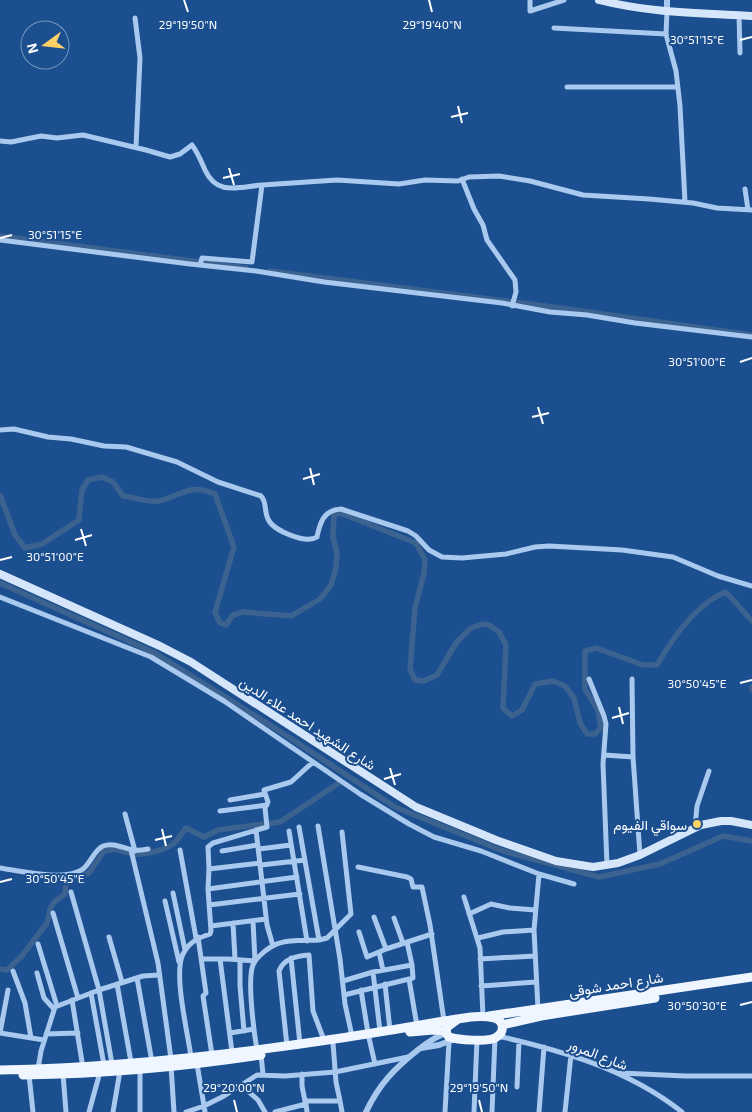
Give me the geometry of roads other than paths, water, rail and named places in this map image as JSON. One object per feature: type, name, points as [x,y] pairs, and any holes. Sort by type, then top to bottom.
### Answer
[{"type":"main road","points":[[599,0],[667,11],[752,16]]},
{"type":"main road","name":"شارع الشهيد احمد علاء الدين","points":[[0,574],[191,662],[371,780],[416,807],[517,848],[556,861],[593,867],[618,862],[640,854],[695,827],[721,821],[752,825]]},
{"type":"main road","name":"شارع احمد شوقى","points":[[368,1035],[385,1030],[444,1021],[538,1010],[752,977]]},
{"type":"main road","name":"شارع احمد شوقى","points":[[502,1025],[541,1016],[752,983]]},
{"type":"main road","points":[[283,1048],[352,1036],[430,1030],[449,1036],[478,1040],[496,1037],[502,1032],[502,1025],[498,1020],[483,1016]]},
{"type":"main road","points":[[449,1036],[448,1025],[458,1019]]},
{"type":"main road","points":[[0,1076],[63,1074],[105,1067],[194,1061],[333,1043],[368,1035]]},
{"type":"main road","points":[[194,1061],[232,1052],[259,1052]]},
{"type":"main road","points":[[105,1067],[120,1070],[137,1064]]},
{"type":"main road","points":[[0,1070],[84,1070]]},
{"type":"street","points":[[530,0],[530,12],[564,0]]},
{"type":"street","points":[[667,0],[666,34],[674,61],[678,87],[685,202]]},
{"type":"street","points":[[739,15],[740,53]]},
{"type":"street","points":[[135,18],[140,58],[136,147]]},
{"type":"street","points":[[554,28],[666,34]]},
{"type":"street","points":[[567,86],[678,87]]},
{"type":"street","points":[[0,141],[11,142],[41,136],[57,138],[84,135],[170,157],[180,154],[192,145],[215,185],[226,188],[337,180],[399,184],[425,180],[499,176],[530,181],[583,195],[685,202],[717,208],[750,210],[745,189]]},
{"type":"street","points":[[462,179],[474,209],[483,225],[487,240],[515,280],[516,286],[513,302]]},
{"type":"street","points":[[200,263],[202,258],[252,262],[262,185]]},
{"type":"street","points":[[0,240],[200,263],[324,282],[513,302],[635,323],[752,337]]},
{"type":"street","points":[[0,430],[14,429],[48,437],[71,439],[104,446],[126,447],[177,462],[218,482],[261,496],[264,499],[267,518],[272,526],[285,533],[310,539],[317,537],[320,524],[327,514],[341,509],[408,531],[416,536],[428,550],[442,557],[462,558],[506,554],[549,546],[622,550],[673,557],[718,576],[752,586]]},
{"type":"street","points":[[0,597],[151,657],[219,698],[368,799],[434,837],[481,852],[538,874],[574,884]]},
{"type":"street","points":[[589,679],[606,724],[604,756],[607,864]]},
{"type":"street","points":[[632,680],[633,757],[640,854]]},
{"type":"street","points":[[604,756],[633,757]]},
{"type":"street","points":[[180,965],[185,950],[197,938],[210,934],[209,844],[256,830],[268,824],[266,808],[268,802],[264,789],[291,782],[313,762]]},
{"type":"street","points":[[695,827],[697,806],[708,771]]},
{"type":"street","points":[[230,800],[265,794]]},
{"type":"street","points":[[220,811],[267,805]]},
{"type":"street","points":[[125,814],[159,975],[171,1062],[174,1112]]},
{"type":"street","points":[[318,826],[352,1036]]},
{"type":"street","points":[[299,827],[318,940]]},
{"type":"street","points":[[256,830],[266,919],[272,946]]},
{"type":"street","points":[[289,831],[307,941]]},
{"type":"street","points":[[202,959],[255,962],[272,946],[287,941],[327,938],[351,914],[342,832]]},
{"type":"street","points":[[0,868],[39,875],[73,873],[79,872],[85,867],[96,852],[104,846],[115,845],[133,850],[148,849]]},
{"type":"street","points":[[222,851],[292,845]]},
{"type":"street","points":[[180,850],[202,959],[206,993],[203,996],[212,1056]]},
{"type":"street","points":[[209,869],[305,860]]},
{"type":"street","points":[[358,867],[407,877],[410,879],[412,887],[421,886],[432,934],[444,1021]]},
{"type":"street","points":[[538,874],[534,930],[538,1010]]},
{"type":"street","points":[[208,889],[297,877]]},
{"type":"street","points":[[71,892],[99,990],[105,1067],[89,1112]]},
{"type":"street","points":[[173,893],[185,950]]},
{"type":"street","points":[[209,905],[300,894]]},
{"type":"street","points":[[464,897],[478,938],[483,1016]]},
{"type":"street","points":[[165,902],[180,965],[180,981],[204,1109]]},
{"type":"street","points":[[469,914],[492,904],[535,910]]},
{"type":"street","points":[[53,913],[78,998]]},
{"type":"street","points":[[374,916],[386,949]]},
{"type":"street","points":[[344,994],[414,978],[405,942],[394,918]]},
{"type":"street","points":[[211,926],[266,919]]},
{"type":"street","points":[[253,921],[255,962],[252,970],[254,1029],[263,1074]]},
{"type":"street","points":[[233,923],[244,1031]]},
{"type":"street","points":[[478,938],[503,932],[534,930]]},
{"type":"street","points":[[359,932],[367,957],[432,934]]},
{"type":"street","points":[[109,937],[137,1064],[140,1112]]},
{"type":"street","points":[[38,944],[56,1008],[40,1051],[38,1069]]},
{"type":"street","points":[[379,952],[383,970]]},
{"type":"street","points":[[283,1048],[279,970],[284,962],[291,958],[309,955],[313,1012],[324,1040]]},
{"type":"street","points":[[480,958],[535,956]]},
{"type":"street","points":[[291,958],[300,1044]]},
{"type":"street","points":[[220,959],[232,1052]]},
{"type":"street","points":[[343,981],[373,972],[412,965]]},
{"type":"street","points":[[13,971],[25,1003],[31,1038]]},
{"type":"street","points":[[373,972],[385,1030]]},
{"type":"street","points":[[37,973],[44,998],[56,1008]]},
{"type":"street","points":[[56,1008],[72,1000],[120,983],[149,975],[159,975]]},
{"type":"street","points":[[136,978],[152,1064]]},
{"type":"street","points":[[409,978],[417,1026]]},
{"type":"street","points":[[481,986],[536,982]]},
{"type":"street","points":[[385,984],[385,1030]]},
{"type":"street","points":[[8,990],[0,1033],[44,1040]]},
{"type":"street","points":[[361,990],[375,1064]]},
{"type":"street","points":[[91,993],[105,1067]]},
{"type":"street","points":[[72,1000],[84,1070]]},
{"type":"street","points":[[230,1033],[254,1029]]},
{"type":"street","points":[[46,1034],[78,1033]]},
{"type":"street","points":[[366,1112],[376,1092],[394,1069],[432,1039],[449,1036],[445,1112]]},
{"type":"street","points":[[492,1112],[496,1037]]},
{"type":"street","name":"شارع المرور","points":[[496,1037],[544,1047],[618,1073],[657,1093],[682,1112]]},
{"type":"street","points":[[474,1112],[478,1040]]},
{"type":"street","points":[[517,1087],[519,1041]]},
{"type":"street","points":[[333,1043],[335,1072],[342,1112]]},
{"type":"street","points":[[539,1112],[544,1047]]},
{"type":"street","points":[[565,1112],[571,1055]]},
{"type":"street","points":[[189,1112],[204,1109],[251,1077],[263,1074],[285,1076],[335,1072],[408,1057]]},
{"type":"street","points":[[113,1112],[120,1070]]},
{"type":"street","points":[[618,1073],[752,1076]]},
{"type":"street","points":[[63,1074],[66,1112]]},
{"type":"street","points":[[302,1074],[307,1112]]},
{"type":"street","points":[[29,1075],[33,1112]]},
{"type":"street","points":[[241,1085],[258,1100],[265,1112]]},
{"type":"street","points":[[276,1112],[305,1102],[340,1101]]},
{"type":"waterway","points":[[0,236],[246,268]]},
{"type":"waterway","points":[[270,271],[553,307],[752,335]]},
{"type":"waterway","points":[[0,495],[15,535],[25,548],[42,544],[79,520],[82,490],[88,480],[102,477],[113,482],[123,496],[151,501],[167,499],[192,490],[215,494],[234,547],[215,612],[220,623],[226,625],[233,615],[243,612],[291,616],[320,599],[331,585],[336,568],[337,553],[333,537],[334,515],[340,513],[416,543],[425,560],[424,573],[415,608],[410,669],[415,680],[424,681],[437,675],[456,643],[471,628],[482,624],[489,625],[499,632],[506,645],[503,708],[512,716],[522,710],[535,684],[553,681],[565,686],[574,698],[580,723],[587,734],[595,734],[601,728],[598,710],[585,689],[585,651],[596,648],[643,665],[657,665],[678,633],[695,613],[715,597],[726,592],[752,621]]},
{"type":"waterway","points":[[0,583],[155,653],[281,732],[395,807],[503,851],[599,877],[660,864],[723,836],[752,841]]},
{"type":"waterway","points":[[134,854],[154,852],[170,846],[177,841],[186,828],[204,837],[218,830],[280,822],[339,783]]},
{"type":"waterway","points":[[0,969],[7,970],[21,957],[47,923],[50,909],[54,902],[65,894],[69,879],[89,873],[104,851],[114,849],[130,853]]},
{"type":"place","name":"سواقي الفيوم","points":[[697,824]]}]
